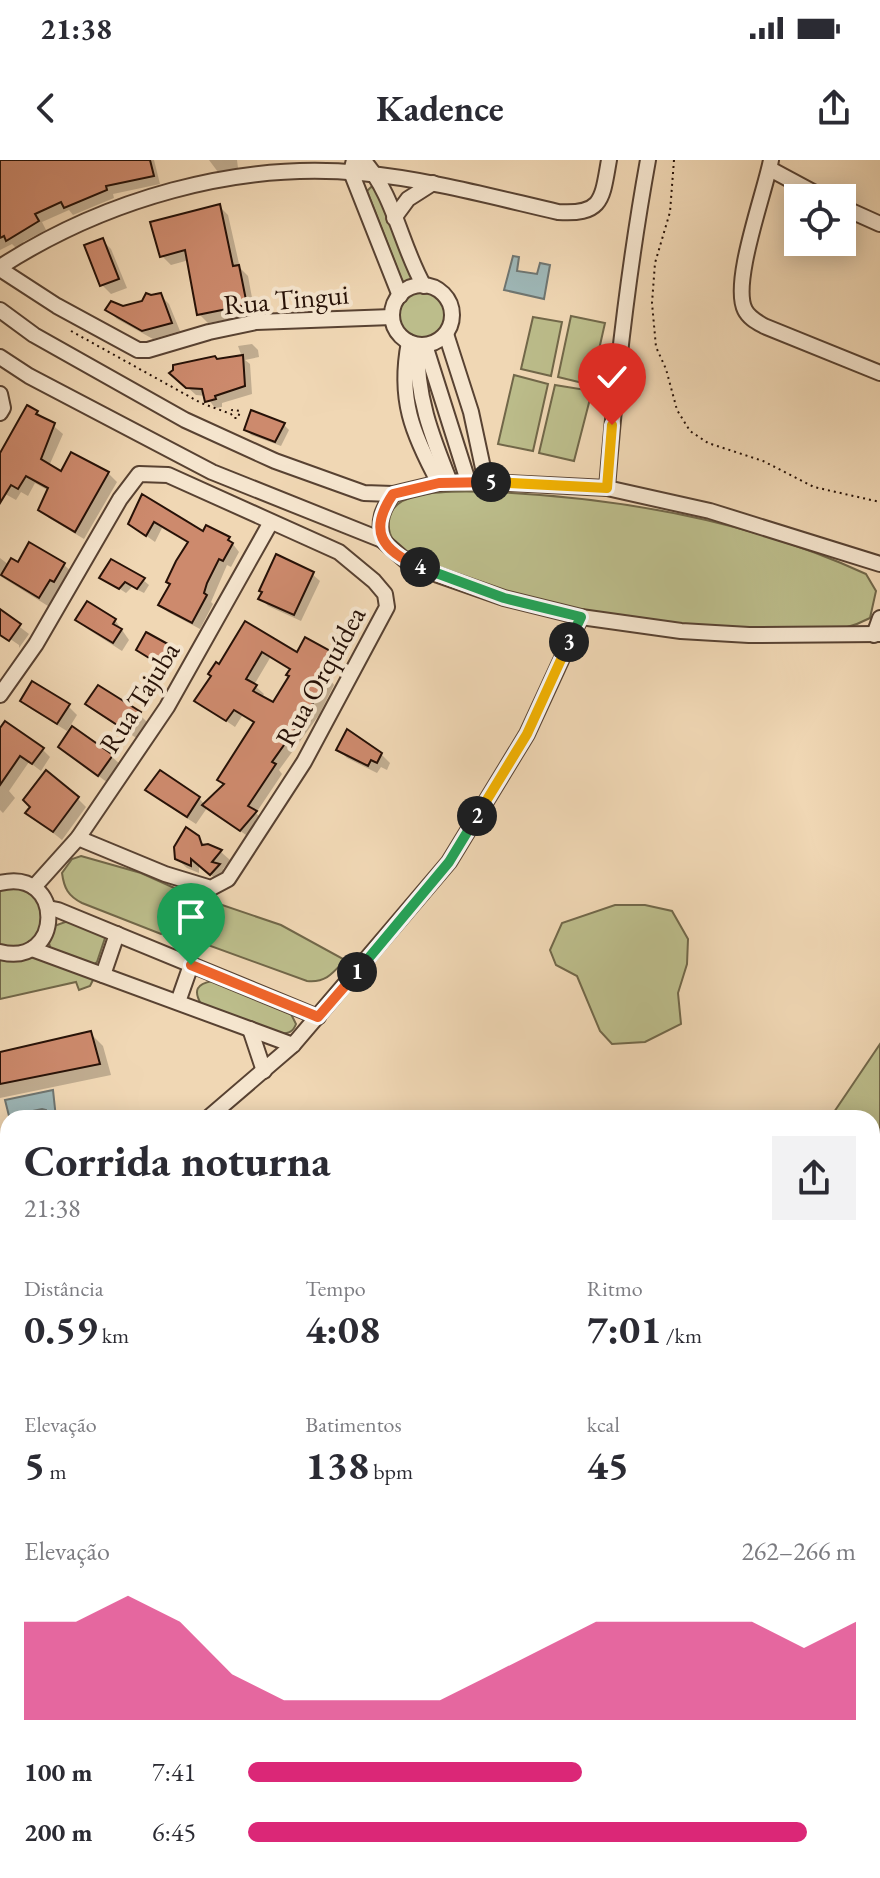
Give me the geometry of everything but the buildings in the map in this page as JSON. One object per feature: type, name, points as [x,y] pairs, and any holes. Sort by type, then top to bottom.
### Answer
[{"type":"street","points":[[363,160],[376,175],[424,286]]},
{"type":"street","points":[[0,268],[31,247],[77,224],[136,200],[172,190],[352,166],[376,175],[433,183],[558,212],[580,213],[590,210],[603,194],[609,160]]},
{"type":"street","points":[[607,488],[617,362],[630,256],[648,160]]},
{"type":"street","points":[[802,184],[770,164],[740,283],[744,308],[751,318],[764,326],[880,373]]},
{"type":"street","points":[[352,166],[400,296]]},
{"type":"street","points":[[394,218],[408,199],[433,183]]},
{"type":"street","points":[[856,213],[880,224]]},
{"type":"street","name":"Rua Tingui","points":[[0,268],[57,306],[138,350],[256,322],[392,317]]},
{"type":"street","points":[[444,482],[435,445],[412,394],[404,366],[417,344],[440,340],[446,334],[452,317],[447,299],[441,292],[415,286],[395,302],[392,317],[397,332],[417,344],[455,439],[468,481]]},
{"type":"street","points":[[0,310],[34,335],[185,420],[275,461],[364,493],[393,494],[444,482],[468,481],[607,488],[710,511],[878,567]]},
{"type":"street","points":[[446,334],[475,431],[486,482]]},
{"type":"street","points":[[0,357],[29,376],[212,472],[382,540],[406,561],[438,575],[504,598],[581,617],[694,632],[749,635],[877,634],[880,618]]},
{"type":"street","points":[[0,394],[3,408],[0,413]]},
{"type":"street","points":[[412,394],[410,422],[444,482]]},
{"type":"street","points":[[435,445],[475,431]]},
{"type":"street","name":"Rua Orquídea","points":[[0,695],[36,644],[120,499],[139,474],[168,475],[339,552],[385,594],[387,607],[304,762],[228,879],[211,888],[165,874],[78,838]]},
{"type":"street","points":[[382,540],[379,524],[383,509],[393,494]]},
{"type":"street","name":"Rua Tajuba","points":[[34,887],[78,838],[167,707],[271,522]]},
{"type":"street","points":[[218,1110],[293,1045],[449,862],[527,734],[581,617]]},
{"type":"street","points":[[0,883],[13,881],[34,887],[48,908],[47,931],[32,949]]},
{"type":"street","points":[[48,908],[318,1017]]},
{"type":"street","points":[[103,975],[117,934]]},
{"type":"street","points":[[0,952],[13,954],[32,949],[293,1045]]},
{"type":"street","points":[[178,1002],[191,965]]},
{"type":"street","points":[[250,1029],[264,1071]]},
{"type":"path","points":[[674,160],[670,212],[655,263],[652,303],[656,347],[666,369],[677,410],[690,431],[708,443],[763,461],[814,487],[880,502]]},
{"type":"green space","points":[[371,187],[377,188],[414,279],[404,283],[401,278],[367,191]]},
{"type":"green space","points":[[421,291],[430,292],[438,298],[444,306],[444,324],[438,332],[430,338],[421,339],[412,338],[404,332],[398,324],[397,315],[398,306],[404,298],[412,292]]},
{"type":"green space","points":[[571,316],[605,323],[591,385],[558,377]]},
{"type":"green space","points":[[533,317],[562,322],[551,376],[521,369]]},
{"type":"green space","points":[[514,375],[548,384],[533,451],[498,444]]},
{"type":"green space","points":[[555,385],[592,391],[574,461],[539,453]]},
{"type":"green space","points":[[446,492],[494,492],[637,506],[777,539],[866,574],[876,591],[870,618],[837,630],[804,633],[613,620],[525,597],[433,567],[407,554],[392,537],[390,514],[398,504],[411,498]]},
{"type":"green space","points":[[81,856],[141,873],[181,891],[281,925],[345,960],[324,979],[307,981],[164,929],[161,934],[82,903],[68,891],[62,873],[72,859]]},
{"type":"green space","points":[[19,887],[40,900],[45,919],[28,943],[17,947],[0,946],[0,889]]},
{"type":"green space","points":[[615,905],[645,905],[672,911],[688,939],[687,964],[678,993],[681,1024],[645,1042],[612,1044],[600,1031],[577,976],[556,965],[550,950],[562,923]]},
{"type":"green space","points":[[68,921],[105,938],[97,962],[93,965],[51,950],[49,943],[54,926]]},
{"type":"green space","points":[[34,955],[94,978],[90,986],[79,990],[76,982],[0,999],[0,957],[10,960]]},
{"type":"green space","points":[[212,981],[291,1014],[295,1027],[281,1034],[201,1004],[198,988]]},
{"type":"green space","points":[[880,1044],[880,1110],[835,1110]]},
{"type":"water","points":[[513,256],[519,257],[517,271],[537,274],[540,263],[550,265],[544,299],[504,290]]},
{"type":"water","points":[[53,1090],[55,1110],[8,1110],[5,1100]]},
{"type":"route","points":[[191,965],[318,1017],[449,862],[527,734],[581,617],[504,598],[406,561],[382,540],[379,524],[383,509],[393,494],[439,483],[468,481],[607,488],[612,425]]}]
